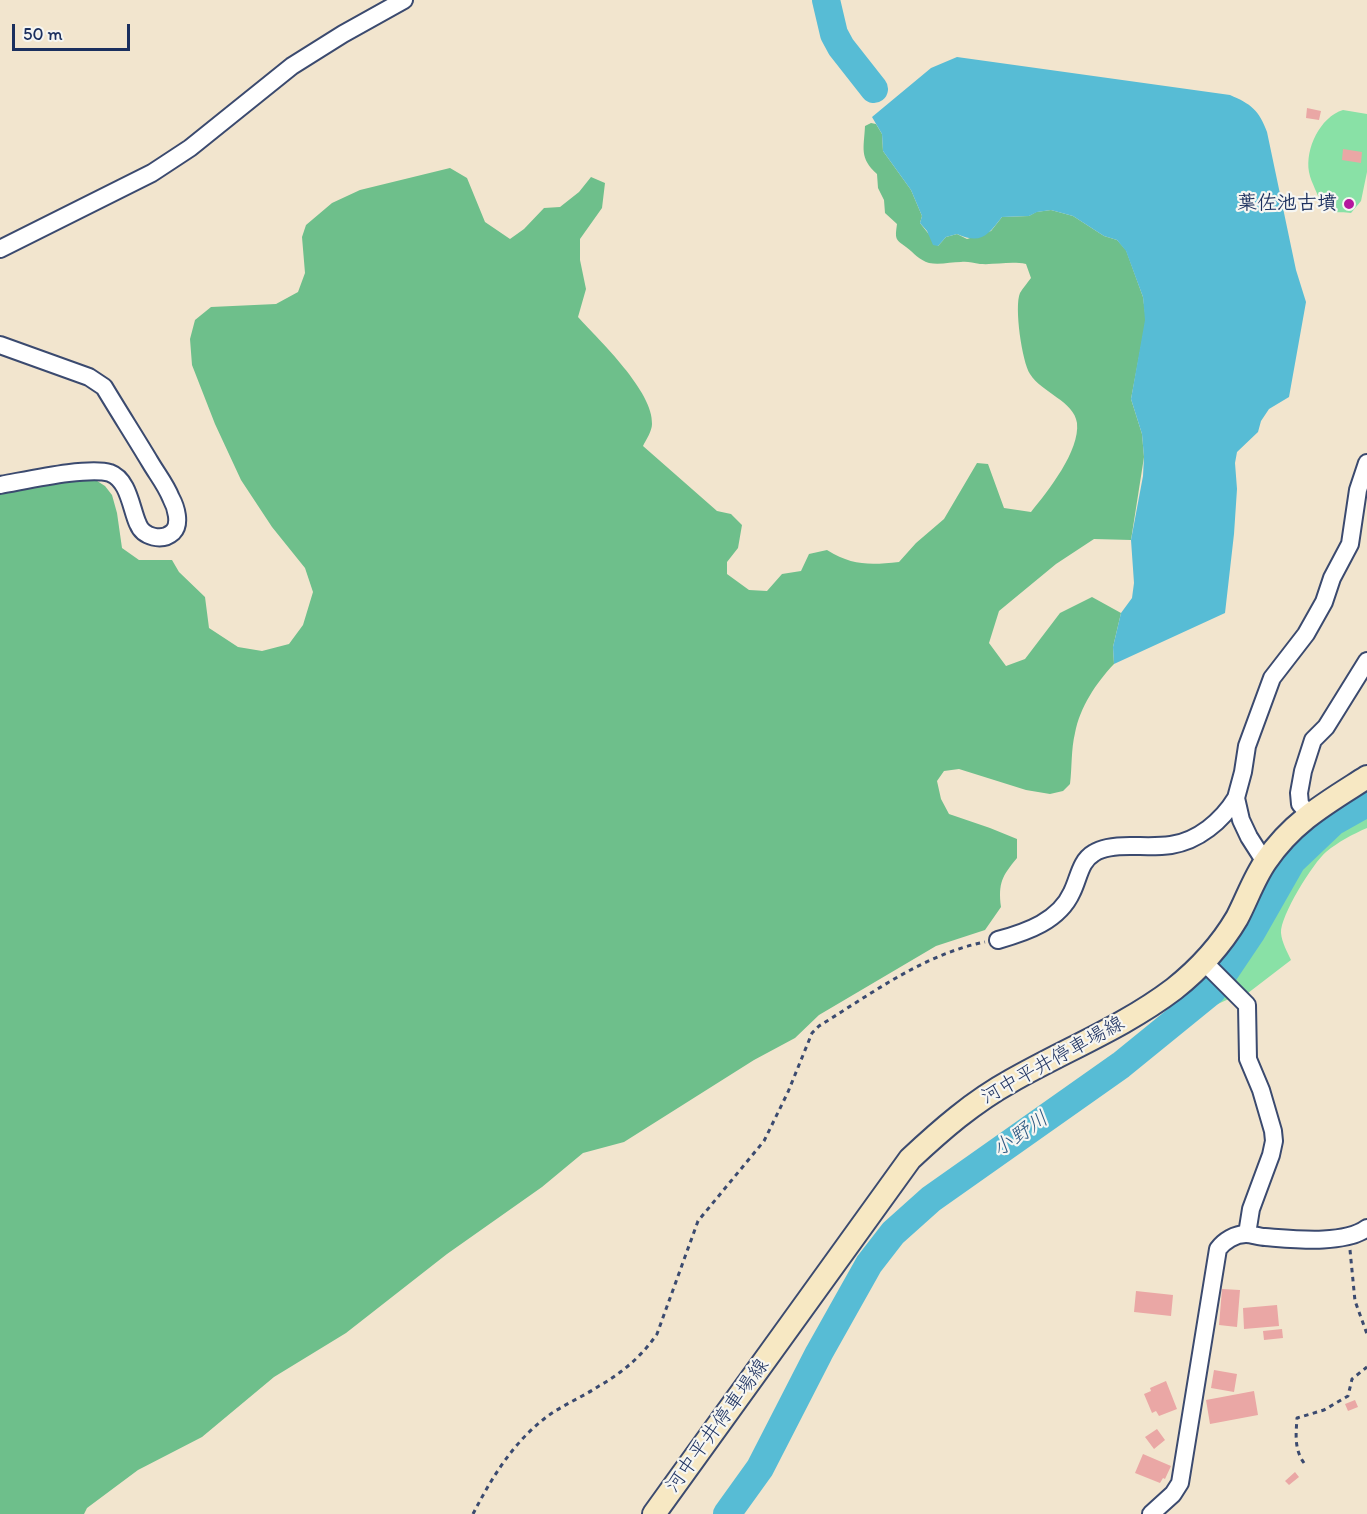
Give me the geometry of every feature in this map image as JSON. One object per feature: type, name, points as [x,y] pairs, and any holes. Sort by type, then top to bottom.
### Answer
[{"type":"main road","name":"河中平井停車場線","points":[[654,1514],[910,1159],[942,1128],[975,1104],[1009,1082],[1127,1020],[1208,966],[1265,862],[1283,839],[1309,814],[1367,777]]},
{"type":"street","points":[[0,249],[152,173],[190,148],[292,66],[404,0]]},
{"type":"street","points":[[0,345],[89,377],[104,387],[171,496],[177,523],[175,531],[167,536],[156,538],[147,534],[139,527],[128,495],[110,473],[87,472],[0,485]]},
{"type":"street","points":[[998,940],[1034,928],[1052,917],[1064,906],[1072,893],[1085,860],[1095,852],[1124,846],[1172,845],[1189,840],[1204,832],[1230,808],[1236,798],[1247,746],[1272,678],[1306,634],[1324,602],[1332,578],[1350,544],[1358,490],[1367,463]]},
{"type":"street","points":[[1309,814],[1300,804],[1299,793],[1303,771],[1314,740],[1326,727],[1367,661]]},
{"type":"street","points":[[1236,798],[1241,820],[1265,862]]},
{"type":"street","points":[[1208,966],[1247,1005],[1248,1059],[1261,1090],[1273,1131],[1274,1141],[1271,1155],[1251,1209],[1247,1234]]},
{"type":"street","points":[[1151,1514],[1173,1494],[1180,1484],[1218,1249],[1230,1238],[1247,1234],[1264,1237],[1324,1239],[1348,1237],[1367,1228]]},
{"type":"path","points":[[473,1514],[505,1458],[523,1437],[545,1418],[600,1386],[628,1366],[648,1347],[657,1334],[698,1221],[764,1141],[788,1092],[812,1033],[847,1009],[936,956],[969,945],[998,940]]},
{"type":"path","points":[[1348,1237],[1355,1300],[1367,1334]]},
{"type":"path","points":[[1304,1463],[1298,1455],[1297,1418],[1324,1410],[1348,1396],[1352,1379],[1367,1367]]},
{"type":"green space","points":[[1343,110],[1367,114],[1367,172],[1361,201],[1351,213],[1334,212],[1321,202],[1309,172],[1308,163],[1312,144],[1321,127],[1327,119]]},
{"type":"green space","points":[[871,123],[876,124],[882,134],[883,151],[911,190],[922,216],[920,223],[938,246],[946,237],[957,234],[967,239],[991,231],[1002,217],[1029,216],[1036,212],[1051,210],[1073,216],[1104,236],[1117,240],[1126,250],[1143,297],[1146,320],[1131,399],[1142,434],[1144,457],[1131,540],[1094,539],[1056,564],[999,611],[989,643],[1006,666],[1025,659],[1060,613],[1092,597],[1121,613],[1113,647],[1114,664],[1090,696],[1077,723],[1070,784],[1063,791],[1050,794],[1026,790],[959,769],[944,771],[937,781],[941,799],[949,814],[1017,839],[1017,858],[1005,875],[1001,886],[1001,907],[985,930],[936,946],[819,1015],[795,1038],[754,1060],[624,1142],[583,1153],[542,1187],[447,1254],[346,1333],[274,1377],[202,1437],[138,1470],[87,1508],[84,1514],[0,1514],[0,491],[56,481],[94,479],[105,486],[112,495],[122,548],[139,560],[172,560],[179,572],[205,597],[209,628],[238,647],[262,651],[289,644],[303,625],[313,592],[305,568],[272,527],[241,480],[215,424],[192,365],[190,339],[195,320],[211,307],[276,304],[298,292],[305,273],[302,237],[306,225],[332,203],[360,190],[450,168],[467,178],[485,222],[510,239],[524,229],[544,208],[560,207],[579,192],[591,177],[605,183],[602,208],[580,239],[580,260],[586,289],[578,317],[624,367],[644,397],[652,424],[643,446],[717,511],[731,514],[742,525],[738,548],[727,562],[727,574],[749,590],[767,591],[782,574],[801,571],[809,554],[827,550],[854,562],[879,564],[899,562],[916,543],[944,519],[977,463],[988,464],[1004,508],[1031,512],[1062,470],[1077,434],[1077,423],[1070,409],[1035,381],[1027,368],[1018,309],[1020,293],[1031,278],[1026,264],[929,263],[919,258],[900,242],[896,236],[897,224],[885,213],[884,200],[878,188],[877,174],[865,158],[865,126]]},
{"type":"green space","points":[[1367,790],[1367,828],[1341,842],[1320,858],[1298,890],[1286,915],[1281,933],[1291,960],[1248,993],[1233,997],[1164,1029],[1222,956],[1261,889],[1304,834],[1329,813]]},
{"type":"water","points":[[957,57],[1230,95],[1244,101],[1253,109],[1261,118],[1267,132],[1296,270],[1306,302],[1289,397],[1269,409],[1261,421],[1258,432],[1237,452],[1234,534],[1225,613],[1114,664],[1113,647],[1121,613],[1132,598],[1134,583],[1131,540],[1143,476],[1142,434],[1131,399],[1145,320],[1143,297],[1126,251],[1117,240],[1104,236],[1073,216],[1051,210],[1029,216],[1002,217],[983,236],[972,239],[957,234],[946,237],[938,246],[933,245],[927,231],[920,223],[922,216],[911,190],[883,151],[882,134],[872,117],[931,68]]},
{"type":"building","points":[[1307,108],[1321,111],[1319,120],[1306,118]]},
{"type":"building","points":[[1343,149],[1362,152],[1361,163],[1342,160]]},
{"type":"building","points":[[1222,1289],[1240,1290],[1237,1327],[1219,1325]]},
{"type":"building","points":[[1136,1291],[1173,1295],[1171,1316],[1134,1312]]},
{"type":"building","points":[[1277,1305],[1279,1326],[1244,1329],[1243,1308]]},
{"type":"building","points":[[1282,1329],[1283,1338],[1264,1340],[1263,1331]]},
{"type":"building","points":[[1214,1370],[1237,1374],[1234,1392],[1211,1388]]},
{"type":"building","points":[[1166,1381],[1177,1409],[1159,1416],[1156,1411],[1152,1413],[1144,1394],[1151,1391],[1150,1388]]},
{"type":"building","points":[[1254,1391],[1258,1415],[1210,1424],[1206,1400]]},
{"type":"building","points":[[1355,1400],[1358,1407],[1348,1411],[1345,1404]]},
{"type":"building","points":[[1157,1429],[1165,1440],[1154,1449],[1145,1437]]},
{"type":"building","points":[[1143,1454],[1171,1466],[1165,1479],[1163,1478],[1160,1483],[1135,1473]]},
{"type":"building","points":[[1295,1472],[1299,1477],[1289,1485],[1285,1481]]},
{"type":"waterway","points":[[826,0],[834,34],[841,47],[874,89]]},
{"type":"waterway","name":"小野川","points":[[727,1514],[760,1468],[819,1353],[869,1264],[893,1233],[931,1199],[1121,1065],[1212,991],[1251,933],[1292,861],[1333,822],[1367,803]]},
{"type":"place","name":"葉佐池古墳","points":[[1349,204]]}]
